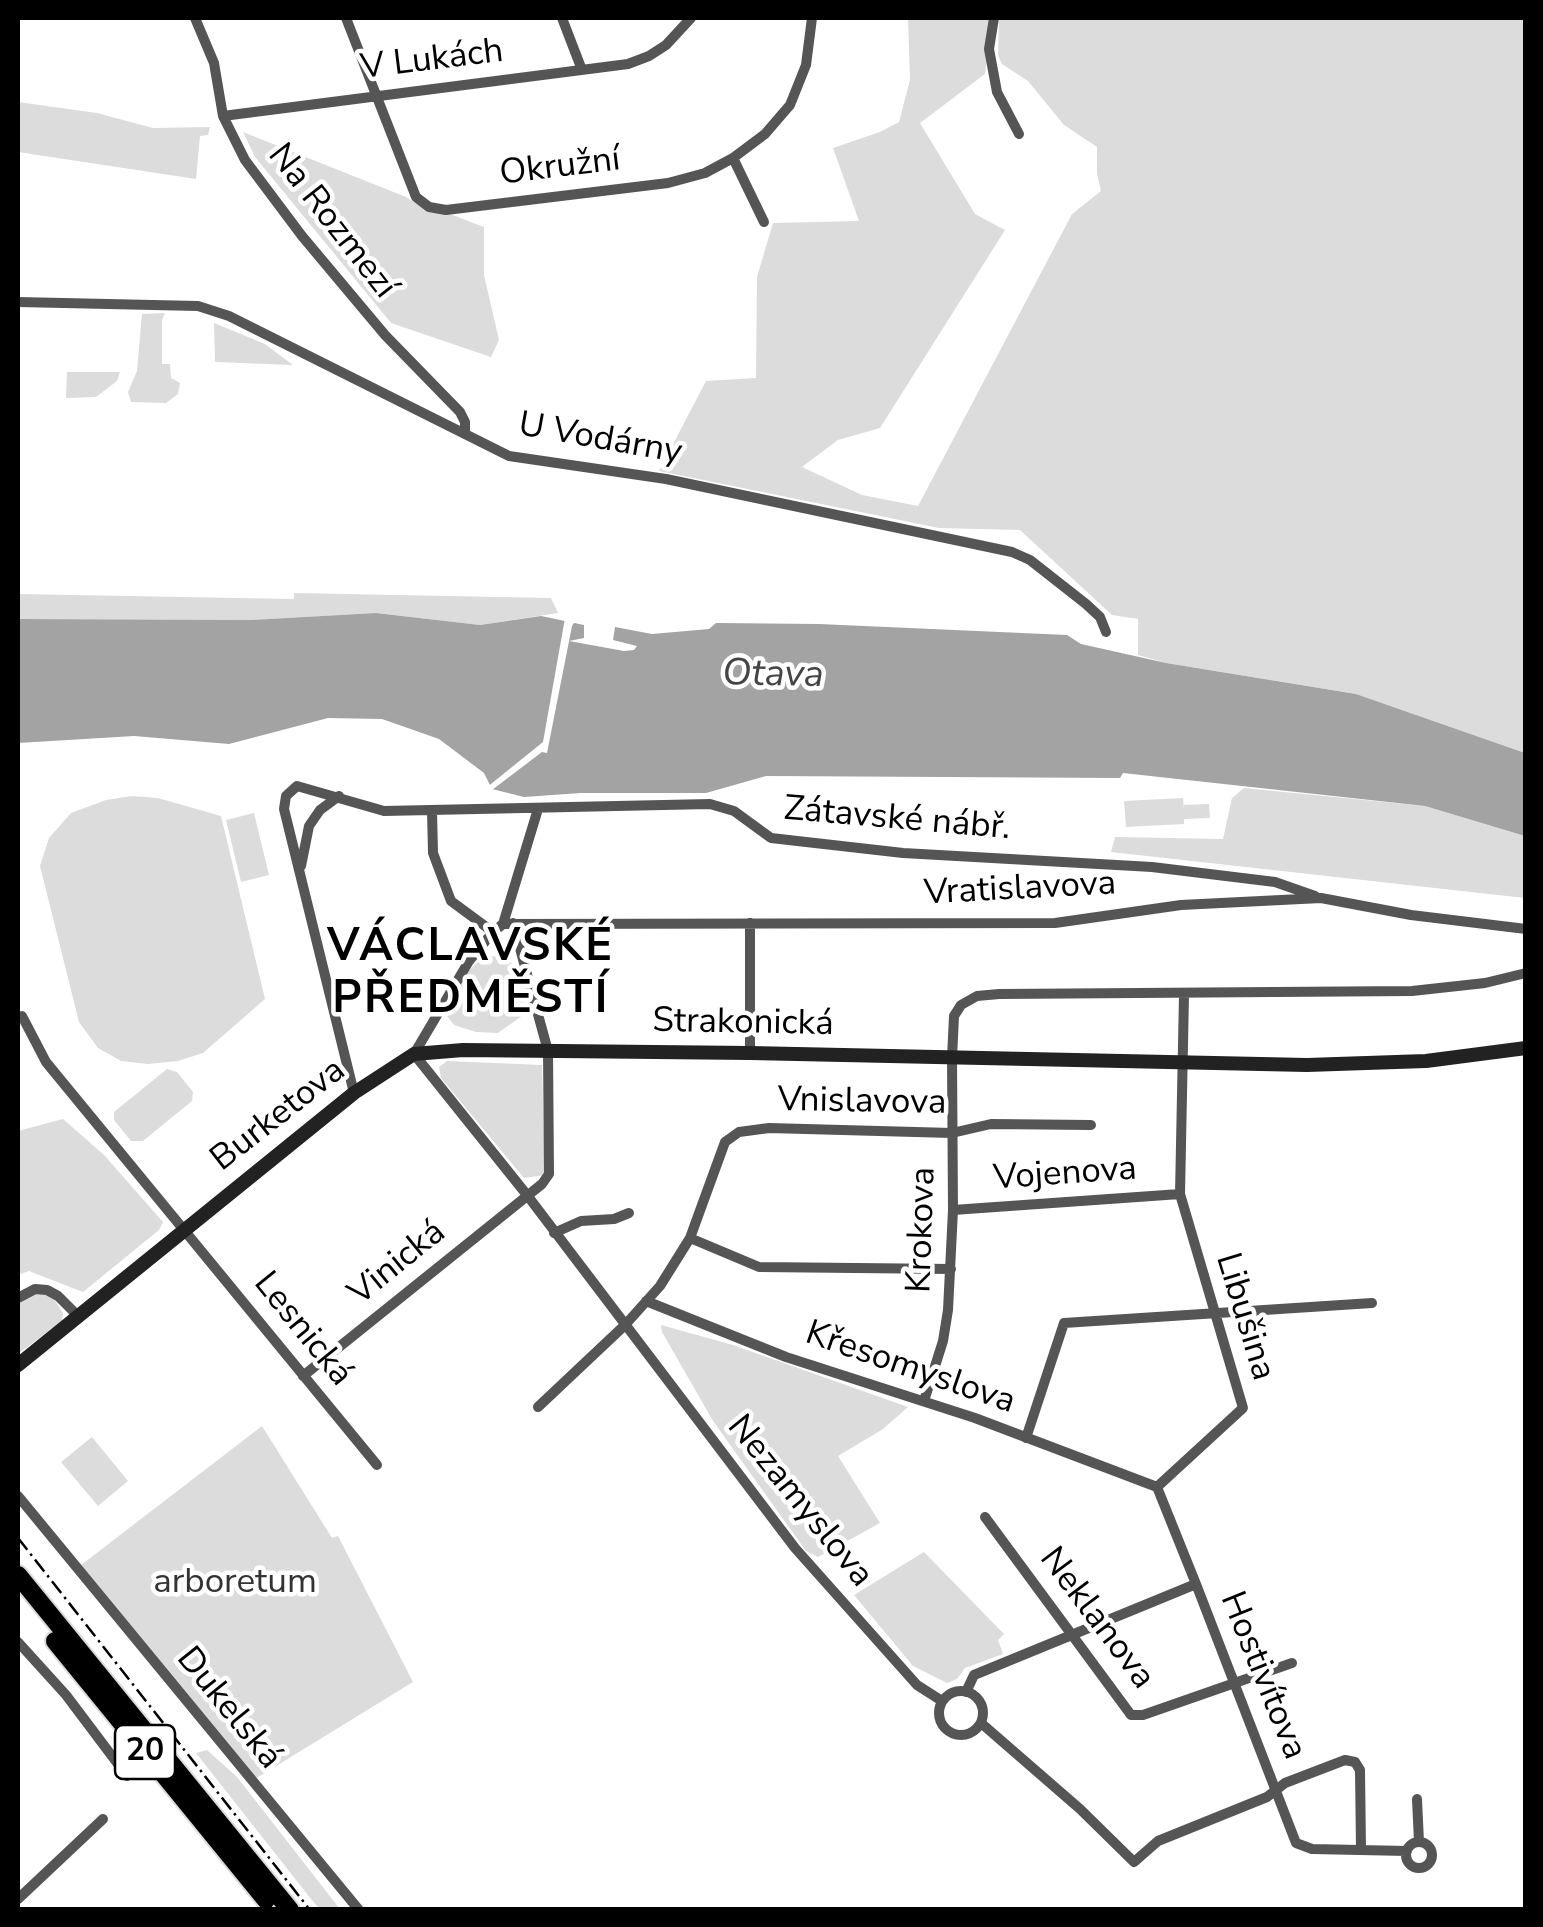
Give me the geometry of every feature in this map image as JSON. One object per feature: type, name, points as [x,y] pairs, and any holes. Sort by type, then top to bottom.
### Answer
[{"type":"highway","name":"20","points":[[18,1575],[290,1910]]},
{"type":"highway","name":"20","points":[[18,1593],[274,1910]]},
{"type":"main road","name":"Strakonická","points":[[414,1054],[463,1050],[750,1053],[1307,1064],[1426,1060],[1526,1048]]},
{"type":"main road","name":"Burketova","points":[[18,1364],[354,1094],[414,1054]]},
{"type":"street","name":"Na Rozmezí","points":[[196,18],[214,63],[223,116],[245,160],[385,335],[460,412],[465,434]]},
{"type":"street","name":"Okružní","points":[[346,18],[416,198],[429,207],[446,210],[668,183],[705,173],[765,134],[790,105],[806,65],[812,18]]},
{"type":"street","points":[[562,18],[582,70]]},
{"type":"street","name":"V Lukách","points":[[223,116],[628,64],[649,56],[680,32],[691,18]]},
{"type":"street","points":[[994,18],[990,49],[996,92],[1019,134]]},
{"type":"street","points":[[733,158],[764,222]]},
{"type":"street","name":"U Vodárny","points":[[18,302],[198,306],[229,316],[509,456],[666,479],[1012,552],[1030,560],[1086,604],[1100,617],[1106,632]]},
{"type":"street","name":"Zátavské nábř.","points":[[300,872],[284,810],[286,796],[297,786],[384,812],[710,804],[734,811],[771,838],[903,852],[1152,867],[1275,882],[1321,898]]},
{"type":"street","points":[[340,796],[320,810],[308,826],[300,872],[354,1094]]},
{"type":"street","points":[[527,1195],[549,1174],[548,1051],[508,923],[538,809]]},
{"type":"street","points":[[432,812],[433,853],[451,901],[493,932]]},
{"type":"street","name":"Vratislavova","points":[[508,923],[1054,923],[1181,905],[1321,898],[1392,912],[1526,929]]},
{"type":"street","points":[[414,1054],[469,962],[493,932],[508,923]]},
{"type":"street","points":[[750,923],[750,1053]]},
{"type":"street","points":[[952,1058],[954,1016],[960,1005],[977,996],[1412,991],[1526,974]]},
{"type":"street","points":[[1182,1063],[1184,995]]},
{"type":"street","points":[[18,1017],[22,1016],[46,1062],[184,1229]]},
{"type":"street","name":"Nezamyslova","points":[[414,1054],[527,1195],[794,1548],[916,1685],[942,1701]]},
{"type":"street","name":"Krokova","points":[[924,1402],[942,1342],[951,1269],[952,1058]]},
{"type":"street","name":"Libušina","points":[[1157,1487],[1243,1408],[1180,1194],[1182,1063]]},
{"type":"street","name":"Vnislavova","points":[[538,1407],[625,1325],[660,1286],[690,1238],[725,1142],[740,1132],[769,1128],[952,1133],[990,1124],[1091,1126]]},
{"type":"street","name":"Vojenova","points":[[953,1210],[1180,1194]]},
{"type":"street","name":"Vinická","points":[[303,1376],[527,1195]]},
{"type":"street","points":[[554,1233],[581,1221],[614,1219],[628,1213]]},
{"type":"street","name":"Lesnická","points":[[184,1229],[378,1465]]},
{"type":"street","points":[[690,1238],[759,1267],[951,1269]]},
{"type":"street","points":[[18,1298],[35,1288],[47,1290],[79,1316]]},
{"type":"street","name":"Křesomyslova","points":[[646,1301],[786,1356],[1157,1487]]},
{"type":"street","points":[[1026,1438],[1064,1323],[1372,1303]]},
{"type":"street","points":[[966,1692],[974,1675],[1196,1584],[1157,1487]]},
{"type":"street","name":"Dukelská","points":[[18,1496],[359,1910]]},
{"type":"street","name":"Neklanova","points":[[985,1517],[1131,1715],[1292,1662]]},
{"type":"street","name":"Hostivítova","points":[[1196,1584],[1296,1843],[1312,1849],[1361,1848]]},
{"type":"street","points":[[18,1642],[66,1695],[126,1776]]},
{"type":"street","points":[[966,1692],[979,1700],[981,1723],[970,1734],[954,1735],[941,1724],[939,1708],[948,1695],[966,1692]]},
{"type":"street","points":[[981,1723],[1134,1862],[1158,1841],[1345,1760],[1355,1762],[1360,1770],[1361,1848],[1407,1851],[1419,1842]]},
{"type":"street","points":[[1417,1799],[1419,1842]]},
{"type":"street","points":[[18,1898],[102,1820]]},
{"type":"street","points":[[1407,1851],[1412,1866],[1427,1866],[1432,1851],[1419,1842]]},
{"type":"green space","points":[[908,18],[992,18],[985,74],[920,123],[975,214],[1005,230],[880,428],[838,440],[802,467],[862,495],[918,506],[1072,214],[1101,191],[1097,147],[1064,125],[1028,81],[1002,64],[998,55],[999,18],[1525,18],[1525,753],[1356,694],[1138,655],[1138,619],[1112,615],[1020,530],[939,528],[659,471],[706,381],[756,378],[757,277],[773,223],[859,221],[833,148],[899,122],[910,80]]},
{"type":"green space","points":[[18,102],[97,113],[153,128],[210,127],[208,135],[200,136],[196,179],[18,152]]},
{"type":"green space","points":[[243,132],[406,197],[429,212],[450,214],[484,227],[484,275],[499,340],[491,357],[391,323],[255,157]]},
{"type":"green space","points":[[165,313],[162,364],[170,364],[171,378],[180,383],[178,394],[166,403],[131,402],[128,392],[137,371],[142,314]]},
{"type":"green space","points":[[214,323],[265,344],[293,365],[215,362]]},
{"type":"green space","points":[[67,372],[120,372],[117,381],[96,397],[66,398]]},
{"type":"green space","points":[[294,593],[551,598],[558,613],[480,625],[376,613],[251,620],[18,619],[18,594],[294,599]]},
{"type":"green space","points":[[1244,788],[1425,806],[1525,836],[1525,898],[1111,852],[1115,837],[1223,839],[1232,798]]},
{"type":"green space","points":[[158,798],[221,816],[265,999],[203,1053],[178,1061],[121,1061],[98,1048],[79,1022],[40,866],[49,838],[71,813],[106,800]]},
{"type":"green space","points":[[1183,798],[1184,810],[1184,805],[1209,804],[1210,818],[1184,819],[1184,824],[1126,827],[1124,801]]},
{"type":"green space","points":[[254,813],[269,875],[241,882],[226,820]]},
{"type":"green space","points":[[497,956],[515,965],[525,981],[526,1013],[498,1033],[454,1025],[447,1016],[449,1003],[463,976],[483,957]]},
{"type":"green space","points":[[447,1061],[542,1065],[545,1175],[524,1178],[441,1078],[439,1067]]},
{"type":"green space","points":[[167,1069],[177,1072],[193,1092],[192,1101],[143,1141],[131,1141],[114,1120],[114,1112]]},
{"type":"green space","points":[[63,1119],[104,1155],[163,1222],[159,1230],[83,1292],[29,1271],[18,1275],[18,1131]]},
{"type":"green space","points":[[31,1294],[54,1299],[63,1313],[62,1321],[18,1354],[18,1304]]},
{"type":"green space","points":[[661,1325],[733,1345],[908,1407],[883,1429],[838,1456],[880,1523],[818,1557],[806,1551],[713,1421]]},
{"type":"green space","name":"arboretum","points":[[262,1426],[332,1538],[338,1536],[413,1682],[255,1779],[81,1565]]},
{"type":"green space","points":[[92,1437],[128,1481],[98,1506],[61,1462]]},
{"type":"green space","points":[[924,1552],[1004,1634],[998,1640],[1003,1654],[965,1668],[957,1679],[947,1683],[913,1666],[854,1595]]},
{"type":"green space","points":[[207,1750],[237,1777],[340,1909],[320,1909],[311,1899],[196,1753]]},
{"type":"water","name":"Otava","points":[[376,613],[480,625],[541,616],[584,625],[584,638],[569,641],[624,651],[637,646],[613,640],[615,627],[652,634],[709,629],[716,623],[819,624],[1067,635],[1081,644],[1166,663],[1356,694],[1525,753],[1525,836],[1425,806],[1123,773],[1120,778],[766,776],[706,793],[524,797],[492,789],[484,773],[439,739],[382,719],[328,718],[229,744],[134,736],[18,743],[18,619],[251,620]]},
{"type":"pier","points":[[565,618],[576,620],[547,753],[542,752],[488,793],[486,788],[543,742]]},
{"type":"railway","points":[[18,1538],[310,1910]]},
{"type":"district","name":"VÁCLAVSKÉ PŘEDMĚSTÍ","points":[[471,975]]}]
